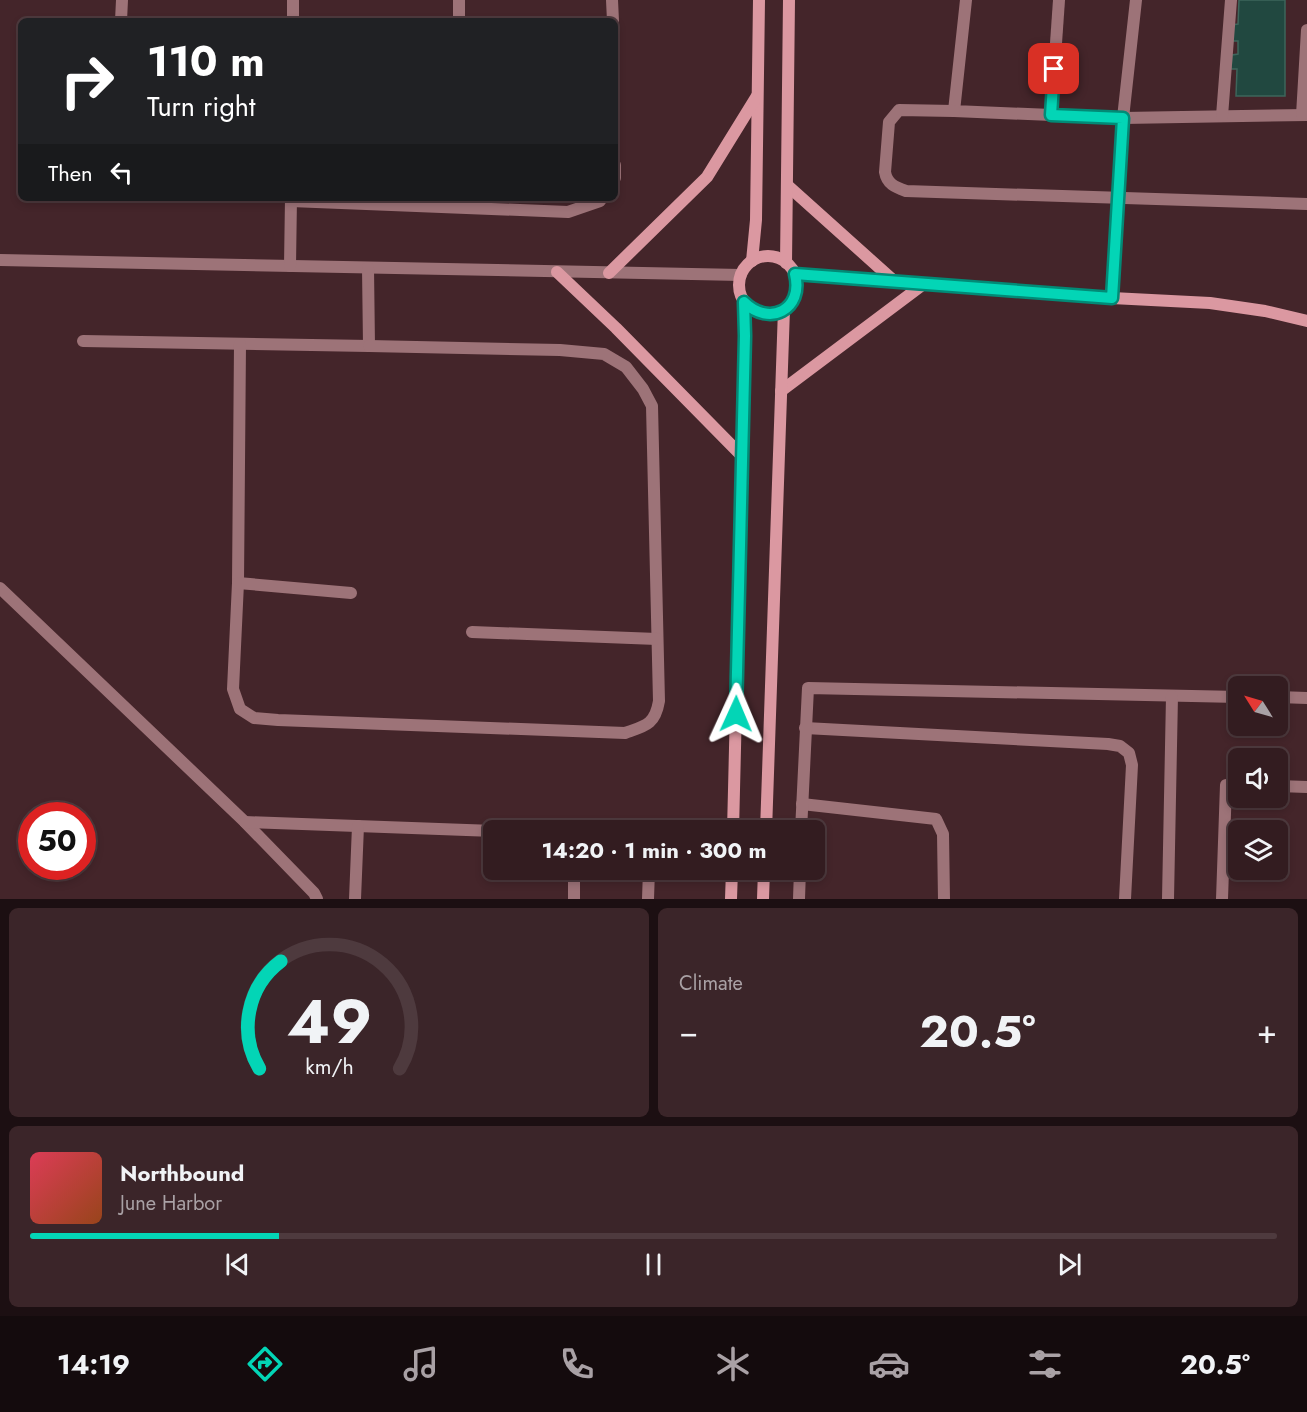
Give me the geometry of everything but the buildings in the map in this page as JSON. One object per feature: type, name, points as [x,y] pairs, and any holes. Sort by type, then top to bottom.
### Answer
[{"type":"main road","points":[[733,820],[745,336],[744,302],[739,284],[741,275],[752,261],[756,220],[759,0]]},
{"type":"main road","points":[[786,262],[789,0]]},
{"type":"main road","points":[[609,273],[706,177],[758,94]]},
{"type":"main road","points":[[787,185],[894,281]]},
{"type":"main road","points":[[744,302],[752,310],[762,314],[774,314],[784,309],[795,298],[797,282],[795,274],[786,262],[770,256],[752,261]]},
{"type":"main road","points":[[557,272],[616,328],[742,456]]},
{"type":"main road","points":[[795,274],[1112,298],[1210,303],[1265,311],[1307,321]]},
{"type":"main road","points":[[782,391],[924,283]]},
{"type":"main road","points":[[766,820],[784,309]]},
{"type":"main road","points":[[731,899],[732,880]]},
{"type":"main road","points":[[763,899],[764,880]]},
{"type":"street","points":[[121,18],[122,0]]},
{"type":"street","points":[[293,0],[293,18]]},
{"type":"street","points":[[459,0],[459,18]]},
{"type":"street","points":[[612,0],[613,18]]},
{"type":"street","points":[[954,111],[966,0]]},
{"type":"street","points":[[1051,115],[1059,0]]},
{"type":"street","points":[[1112,298],[1123,118],[1136,0]]},
{"type":"street","points":[[1222,116],[1231,0]]},
{"type":"street","points":[[1307,30],[1304,115],[1123,118],[899,110],[889,122],[885,172],[886,179],[895,187],[906,191],[1307,204]]},
{"type":"street","points":[[290,266],[291,201]]},
{"type":"street","points":[[374,201],[456,203],[568,213],[600,201]]},
{"type":"street","points":[[0,260],[741,275]]},
{"type":"street","points":[[368,268],[369,346]]},
{"type":"street","points":[[83,341],[369,346],[592,353],[604,354],[626,367],[643,389],[652,406],[659,701],[657,711],[648,725],[625,733],[278,720],[254,718],[240,709],[233,689],[237,583],[240,344]]},
{"type":"street","points":[[237,583],[351,593]]},
{"type":"street","points":[[0,588],[245,822],[314,893],[317,899]]},
{"type":"street","points":[[472,632],[657,639]]},
{"type":"street","points":[[801,820],[807,688],[1228,697]]},
{"type":"street","points":[[1168,899],[1172,696]]},
{"type":"street","points":[[1288,697],[1307,698]]},
{"type":"street","points":[[805,728],[1120,746],[1129,753],[1132,765],[1125,899]]},
{"type":"street","points":[[1222,899],[1226,785],[1228,785]]},
{"type":"street","points":[[1288,786],[1307,787]]},
{"type":"street","points":[[802,804],[936,819],[943,834],[944,899]]},
{"type":"street","points":[[245,822],[483,831]]},
{"type":"street","points":[[355,899],[358,826]]},
{"type":"street","points":[[574,880],[574,899]]},
{"type":"street","points":[[648,899],[649,880]]},
{"type":"street","points":[[799,899],[800,880]]},
{"type":"route","points":[[736,714],[744,302],[752,310],[762,314],[774,314],[784,309],[795,298],[797,290],[795,274],[1112,298],[1123,118],[1051,115],[1054,69]]}]
